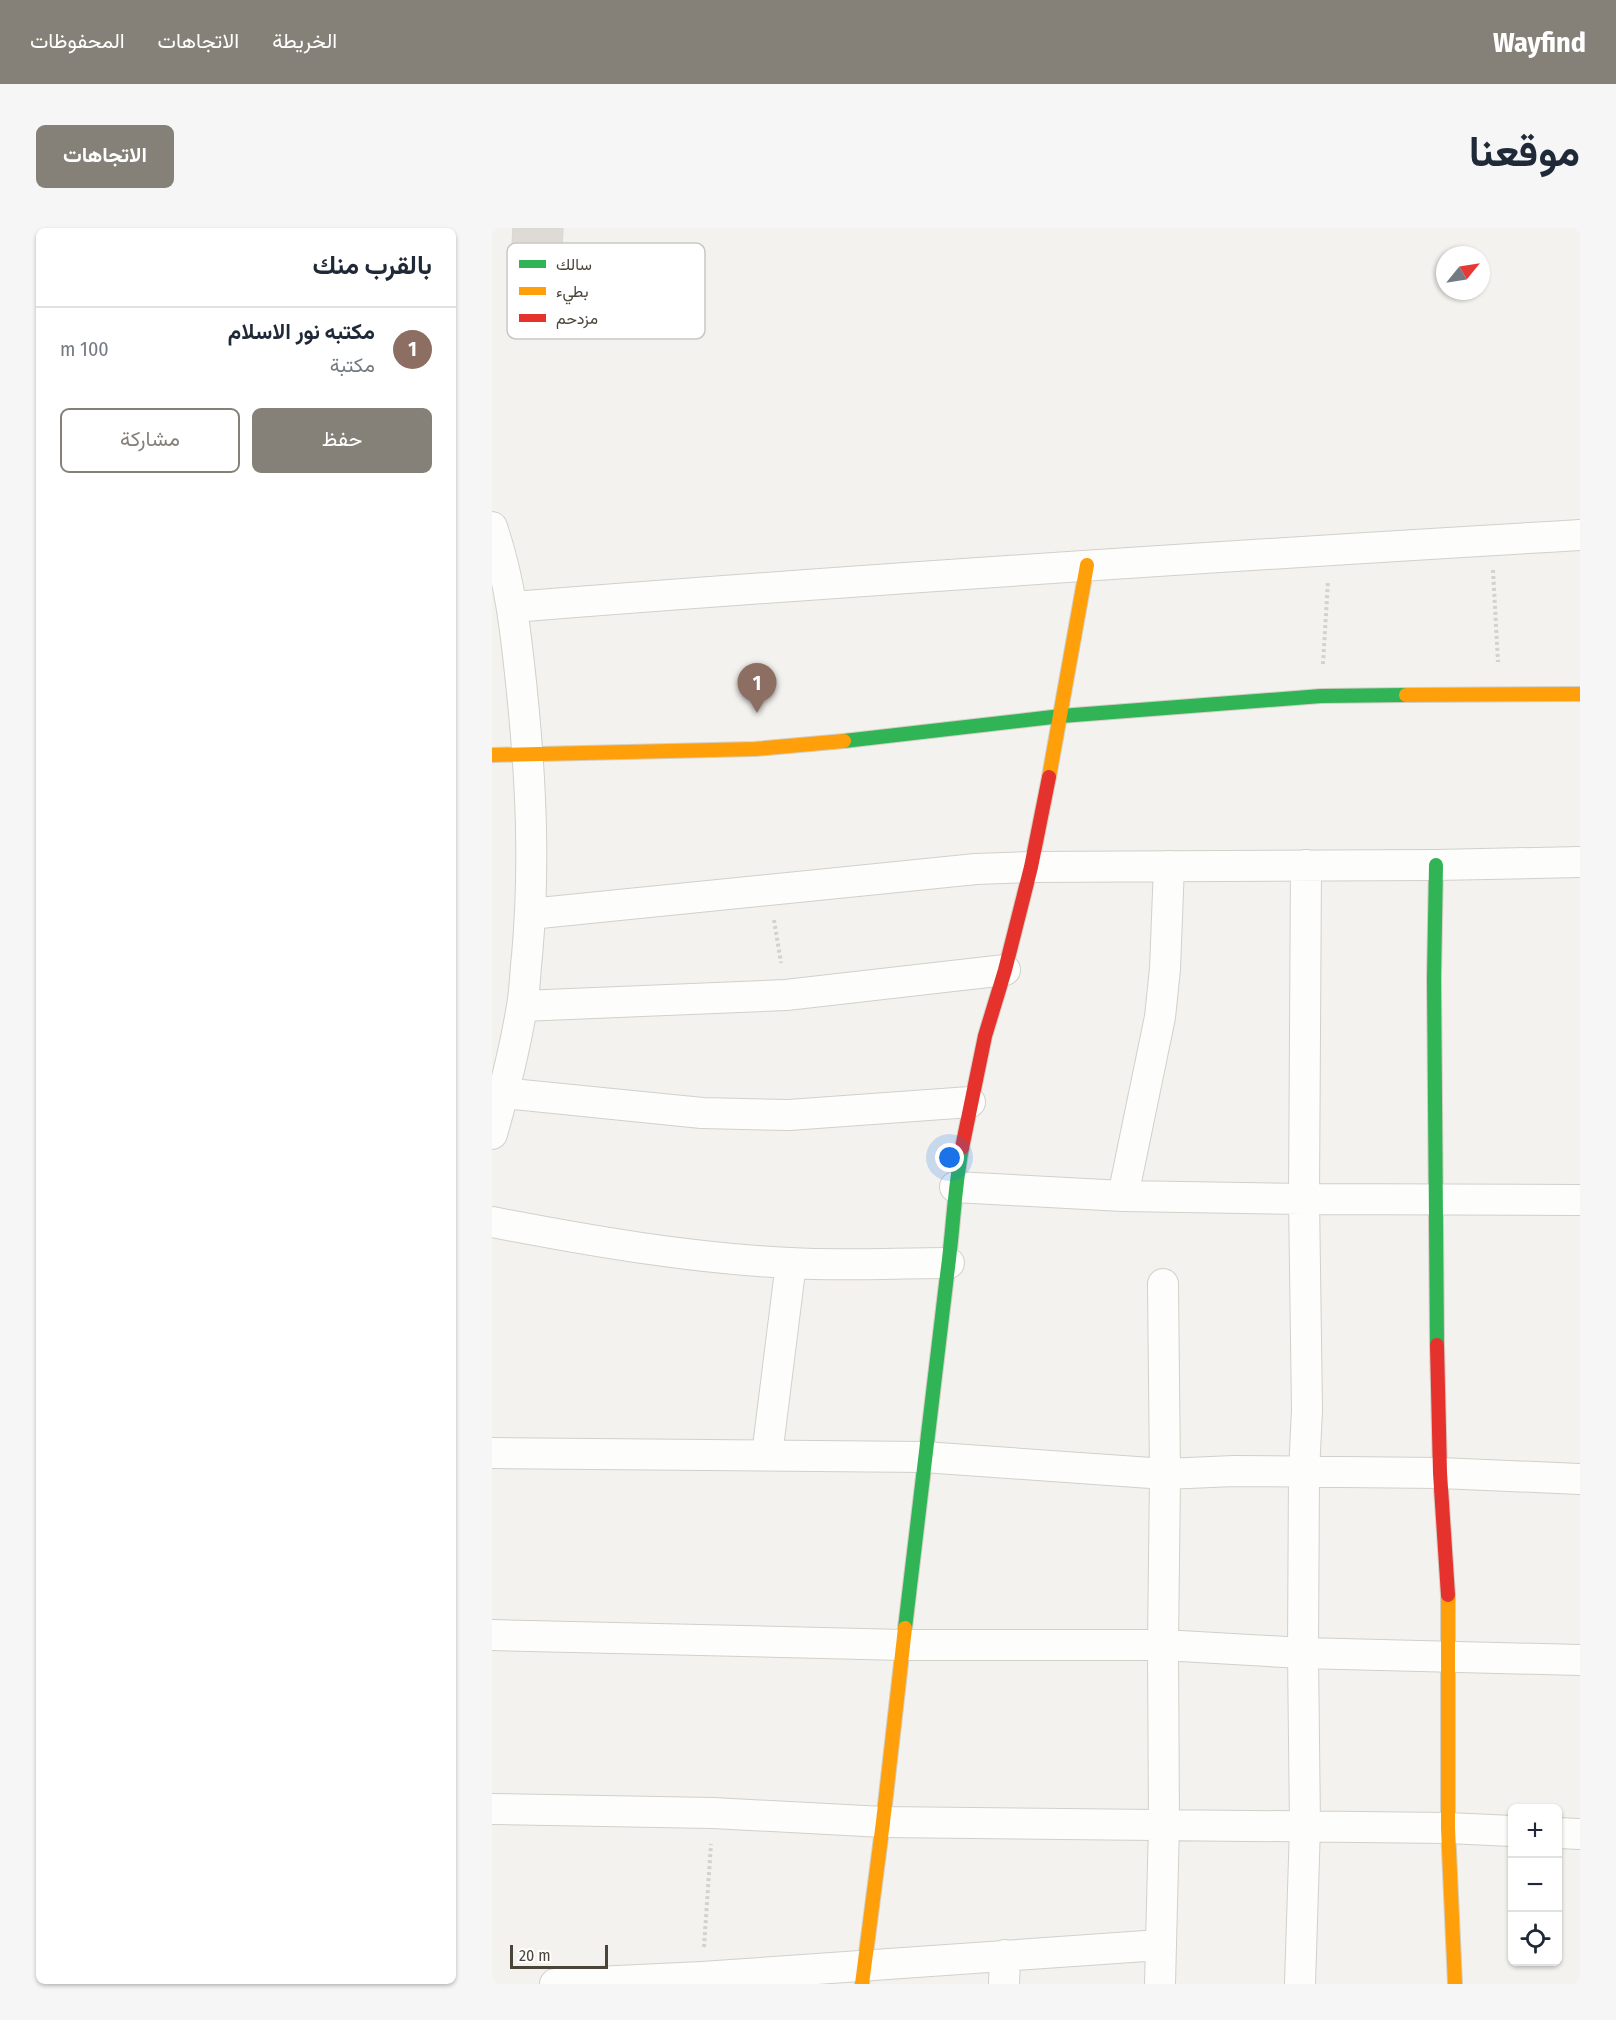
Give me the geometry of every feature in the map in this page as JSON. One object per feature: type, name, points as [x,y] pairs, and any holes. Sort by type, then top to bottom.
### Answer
[{"type":"street","points":[[492,527],[500,549],[513,607],[529,754],[533,836],[531,914],[522,1006],[492,1134]]},
{"type":"street","points":[[513,607],[789,585],[1580,535]]},
{"type":"street","points":[[863,1974],[949,1263],[955,1187],[984,1036],[1005,970],[1031,867],[1061,716],[1087,565]]},
{"type":"street","points":[[492,755],[755,749],[868,739],[1061,716],[1321,696],[1580,694]]},
{"type":"street","points":[[531,914],[976,869],[1580,862]]},
{"type":"street","points":[[1300,1984],[1305,1827],[1303,1653],[1304,1472],[1307,1410],[1304,1199],[1306,865]]},
{"type":"street","points":[[1436,865],[1434,978],[1436,1326],[1440,1473],[1448,1574],[1448,1828],[1455,1984]]},
{"type":"street","points":[[1123,1196],[1160,1017],[1165,969],[1169,866]]},
{"type":"street","points":[[522,1006],[786,995],[1005,970]]},
{"type":"street","points":[[503,1093],[713,1114],[789,1115],[970,1102]]},
{"type":"street","points":[[955,1187],[1123,1196],[1580,1200]]},
{"type":"street","points":[[492,1222],[569,1237],[685,1254],[791,1263],[949,1263]]},
{"type":"street","points":[[767,1455],[791,1263]]},
{"type":"street","points":[[1160,1984],[1164,1826],[1163,1284]]},
{"type":"street","points":[[492,1453],[924,1457],[1165,1474],[1440,1473],[1580,1479]]},
{"type":"street","points":[[492,1635],[903,1645],[1162,1645],[1303,1653],[1580,1660]]},
{"type":"street","points":[[492,1809],[713,1813],[883,1822],[1448,1828],[1508,1831]]},
{"type":"street","points":[[1562,1833],[1580,1834]]},
{"type":"street","points":[[555,1984],[1005,1970],[1160,1945]]},
{"type":"path","points":[[1493,540],[1493,581],[1500,696]]},
{"type":"path","points":[[1321,696],[1329,551]]},
{"type":"path","points":[[770,890],[786,995]]},
{"type":"path","points":[[702,1981],[713,1813]]},
{"type":"building","points":[[513,228],[563,228],[562,243],[512,243]]},
{"type":"traffic: fast","points":[[844,741],[1061,716],[1321,696],[1406,695]]},
{"type":"traffic: fast","points":[[1436,865],[1434,978],[1437,1345]]},
{"type":"traffic: fast","points":[[905,1628],[962,1148]]},
{"type":"traffic: slow","points":[[1049,777],[1087,565]]},
{"type":"traffic: slow","points":[[1406,695],[1580,694]]},
{"type":"traffic: slow","points":[[492,755],[755,749],[844,741]]},
{"type":"traffic: slow","points":[[1448,1595],[1448,1828],[1455,1984]]},
{"type":"traffic: slow","points":[[862,1984],[905,1628]]},
{"type":"traffic: jam","points":[[962,1148],[985,1036],[1005,970],[1031,867],[1049,777]]},
{"type":"traffic: jam","points":[[1437,1345],[1440,1473],[1448,1595]]},
{"type":"place","name":"مكتبه نور الاسلام","points":[[757,713]]}]
